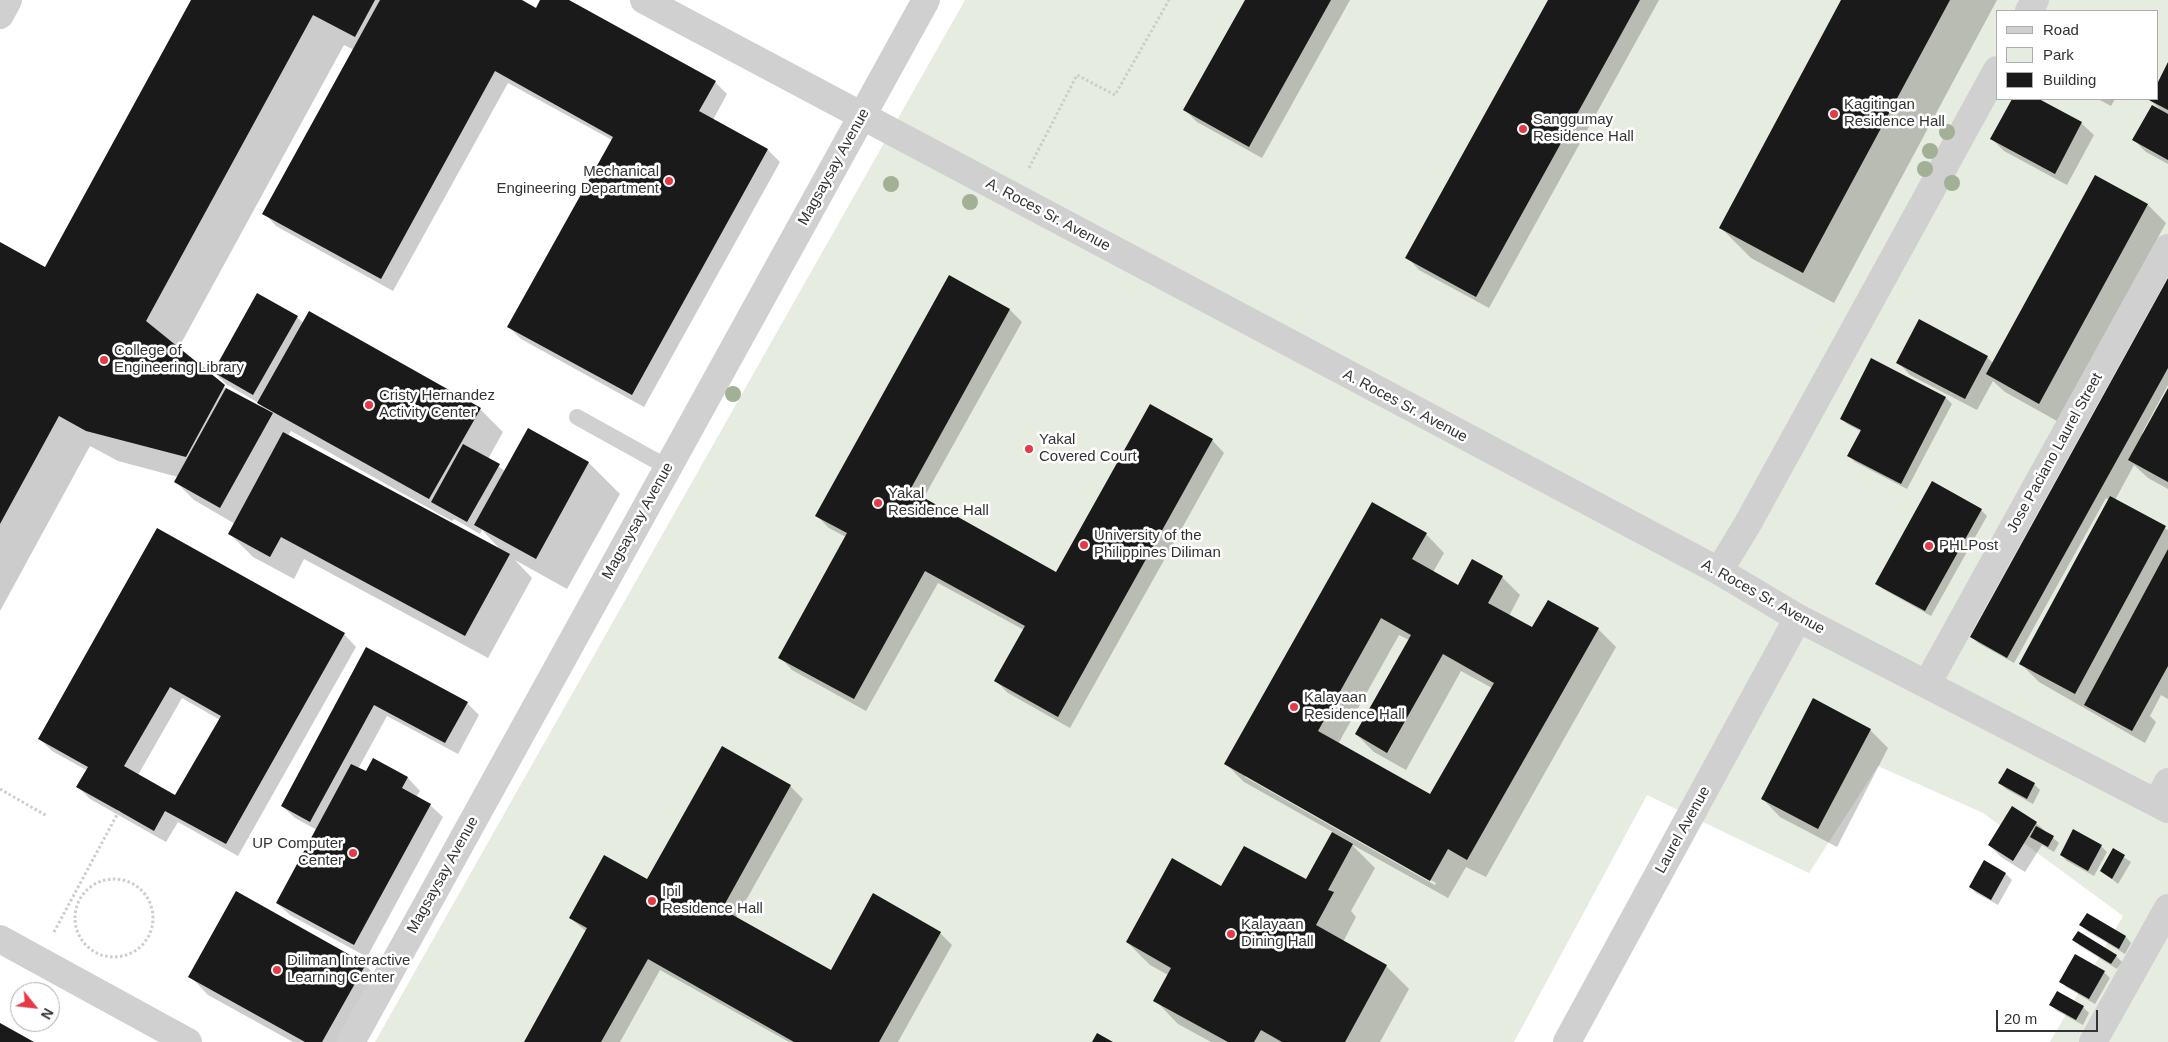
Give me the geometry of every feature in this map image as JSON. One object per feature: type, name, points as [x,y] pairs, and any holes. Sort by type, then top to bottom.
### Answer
[{"type":"street","points":[[0,15],[8,0]]},
{"type":"street","name":"A. Roces Sr. Avenue","points":[[644,0],[1719,571],[1798,618],[1927,684],[2164,798]]},
{"type":"street","name":"Magsaysay Avenue","points":[[351,1042],[926,0]]},
{"type":"street","points":[[1719,571],[1747,525],[1996,72]]},
{"type":"street","name":"Jose Paciano Laurel Street","points":[[1927,684],[2168,248]]},
{"type":"street","name":"Laurel Avenue","points":[[1567,1042],[1798,618]]},
{"type":"street","points":[[2093,1042],[2168,908]]},
{"type":"street","points":[[0,939],[188,1042]]},
{"type":"lane","points":[[577,417],[667,467]]},
{"type":"path","points":[[1015,198],[1077,75],[1115,95],[1169,0]]},
{"type":"path","points":[[0,789],[48,816]]},
{"type":"path","points":[[38,960],[119,811]]},
{"type":"path","points":[[122,878],[134,883],[144,891],[154,913],[153,926],[148,937],[140,948],[128,955],[114,957],[101,955],[89,949],[80,938],[75,925],[75,912],[80,898],[87,888],[98,881],[122,878]]},
{"type":"path","points":[[73,895],[80,898]]},
{"type":"green space","name":"University of the Philippines Diliman","points":[[965,0],[2168,0],[2168,1042],[2050,1042],[2123,916],[1983,813],[1878,766],[1809,873],[1647,795],[1514,1042],[375,1042]]},
{"type":"building","points":[[191,0],[375,0],[355,37],[313,15],[146,321],[225,385],[186,457],[86,431],[59,416],[0,524],[0,242],[45,267]]},
{"type":"building","name":"Mechanical Engineering Department","points":[[380,0],[522,0],[536,8],[540,0],[569,0],[716,81],[699,111],[768,149],[632,395],[507,327],[613,137],[495,71],[381,279],[262,214]]},
{"type":"building","points":[[1245,0],[1331,0],[1249,147],[1183,110]]},
{"type":"building","name":"Sanggumay Residence Hall","points":[[1548,0],[1640,0],[1476,297],[1405,258]]},
{"type":"building","name":"Kagitingan Residence Hall","points":[[1841,0],[1950,0],[1803,273],[1719,228]]},
{"type":"building","points":[[2168,62],[2168,110],[2149,100],[2158,100],[2158,82]]},
{"type":"building","points":[[2011,100],[2041,100],[2082,122],[2055,174],[1990,139]]},
{"type":"building","points":[[2152,105],[2168,114],[2168,160],[2132,140]]},
{"type":"building","points":[[2095,175],[2148,204],[2039,404],[1986,374]]},
{"type":"building","name":"Yakal Residence Hall","points":[[949,275],[1010,309],[910,490],[1056,572],[1150,404],[1213,439],[1058,717],[994,681],[1025,626],[925,571],[854,699],[778,658],[847,533],[815,516]]},
{"type":"building","points":[[2168,278],[2168,368],[2007,658],[1970,637]]},
{"type":"building","points":[[257,293],[298,316],[253,395],[213,372]]},
{"type":"building","name":"Cristy Hernandez Activity Center","points":[[309,311],[481,408],[429,499],[257,403]]},
{"type":"building","points":[[1919,319],[1988,356],[1965,399],[1896,363]]},
{"type":"building","points":[[1871,358],[1946,397],[1901,484],[1847,456],[1861,430],[1840,419]]},
{"type":"building","points":[[226,388],[273,413],[220,508],[174,482]]},
{"type":"building","points":[[2168,388],[2168,482],[2128,460]]},
{"type":"building","points":[[528,428],[589,462],[536,559],[474,525]]},
{"type":"building","points":[[283,432],[510,554],[465,636],[281,537],[270,557],[228,534]]},
{"type":"building","points":[[463,444],[500,464],[467,522],[431,502]]},
{"type":"building","name":"PHLPost","points":[[1932,481],[1982,509],[1925,611],[1875,584]]},
{"type":"building","points":[[2110,496],[2166,526],[2075,694],[2019,664]]},
{"type":"building","name":"Kalayaan Residence Hall","points":[[1372,502],[1427,533],[1412,559],[1458,585],[1472,559],[1503,576],[1488,603],[1532,627],[1548,600],[1599,628],[1467,860],[1448,849],[1430,881],[1224,764]],"holes":[[[1381,618],[1411,635],[1355,734],[1387,753],[1443,654],[1494,683],[1430,794],[1318,731]]]},
{"type":"building","points":[[157,528],[345,633],[226,844],[165,811],[154,831],[76,787],[88,767],[38,739]],"holes":[[[170,687],[221,716],[175,795],[124,766]]]},
{"type":"building","points":[[2168,549],[2168,666],[2132,731],[2084,705]]},
{"type":"building","points":[[366,647],[468,702],[445,743],[374,705],[310,822],[281,806]]},
{"type":"building","points":[[1813,698],[1871,729],[1818,829],[1761,799]]},
{"type":"building","name":"Ipil Residence Hall","points":[[722,746],[791,785],[722,909],[831,970],[873,893],[941,932],[879,1042],[794,1042],[648,959],[601,1042],[524,1042],[587,928],[569,918],[604,855],[647,879]]},
{"type":"building","name":"UP Computer Center","points":[[373,758],[408,777],[402,788],[431,804],[354,945],[276,903],[351,764],[366,771]]},
{"type":"building","points":[[2007,768],[2035,783],[2027,799],[1998,783]]},
{"type":"building","points":[[2012,806],[2037,822],[2013,861],[1988,845]]},
{"type":"building","points":[[2036,826],[2054,836],[2048,847],[2030,837]]},
{"type":"building","points":[[2073,829],[2102,845],[2088,871],[2060,855]]},
{"type":"building","name":"Kalayaan Dining Hall","points":[[1332,832],[1353,844],[1328,890],[1334,892],[1316,925],[1387,965],[1345,1042],[1282,1042],[1261,1030],[1254,1042],[1228,1042],[1153,1001],[1171,968],[1126,942],[1172,858],[1221,886],[1244,846],[1306,879]]},
{"type":"building","points":[[2113,848],[2125,855],[2112,879],[2100,871]]},
{"type":"building","points":[[1984,860],[2006,873],[1991,900],[1969,887]]},
{"type":"building","name":"Diliman Interactive Learning Center","points":[[236,891],[366,964],[322,1042],[305,1042],[188,977]]},
{"type":"building","points":[[2087,913],[2126,936],[2119,949],[2079,925]]},
{"type":"building","points":[[2078,931],[2117,955],[2111,964],[2072,940]]},
{"type":"building","points":[[2075,954],[2105,971],[2089,999],[2059,982]]},
{"type":"building","points":[[2057,991],[2084,1006],[2076,1020],[2049,1005]]},
{"type":"building","points":[[0,1023],[10,1029],[10,1032],[16,1032],[34,1042],[0,1042]]},
{"type":"building","points":[[1097,1033],[1113,1042],[1092,1042]]},
{"type":"place","name":"Kagitingan Residence Hall","points":[[1834,114]]},
{"type":"place","name":"Sanggumay Residence Hall","points":[[1523,129]]},
{"type":"place","name":"Mechanical Engineering Department","points":[[669,181]]},
{"type":"place","name":"College of Engineering Library","points":[[104,360]]},
{"type":"place","name":"Cristy Hernandez Activity Center","points":[[369,405]]},
{"type":"place","name":"Yakal Covered Court","points":[[1029,449]]},
{"type":"place","name":"Yakal Residence Hall","points":[[878,503]]},
{"type":"place","name":"University of the Philippines Diliman","points":[[1084,545]]},
{"type":"place","name":"PHLPost","points":[[1929,546]]},
{"type":"place","name":"Kalayaan Residence Hall","points":[[1294,707]]},
{"type":"place","name":"UP Computer Center","points":[[353,853]]},
{"type":"place","name":"Ipil Residence Hall","points":[[652,901]]},
{"type":"place","name":"Kalayaan Dining Hall","points":[[1231,934]]},
{"type":"place","name":"Diliman Interactive Learning Center","points":[[277,970]]}]
